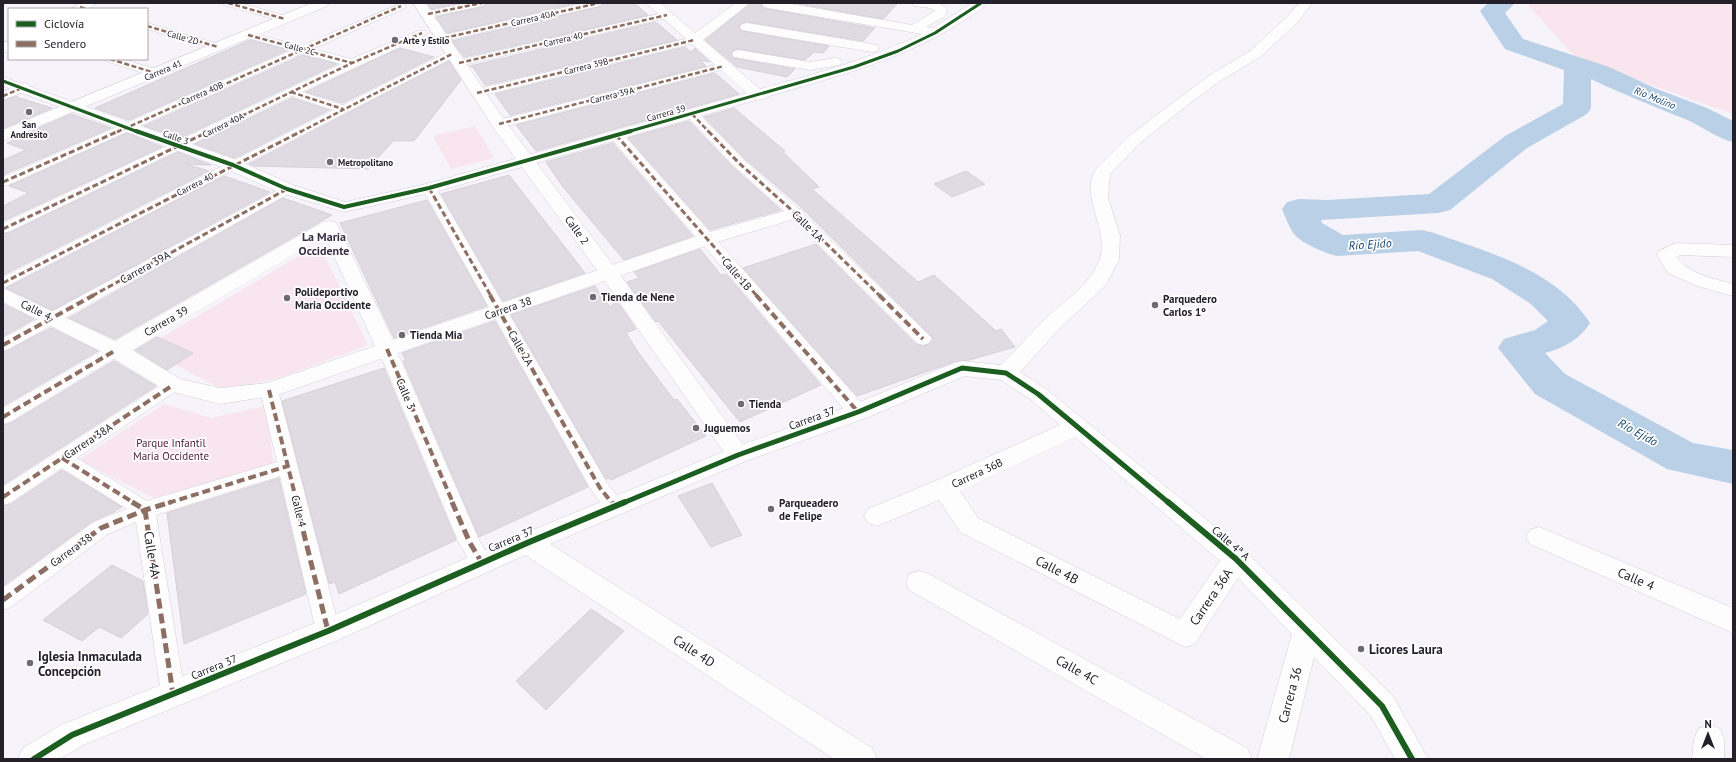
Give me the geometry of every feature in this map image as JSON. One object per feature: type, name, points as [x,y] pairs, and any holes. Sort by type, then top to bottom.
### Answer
[{"type":"street","points":[[228,3],[285,19]]},
{"type":"street","name":"Carrera 41","points":[[3,136],[323,3]]},
{"type":"street","points":[[424,9],[482,3]]},
{"type":"street","name":"Carrera 40A","points":[[452,52],[599,3]]},
{"type":"street","points":[[652,3],[759,96]]},
{"type":"street","points":[[694,40],[744,3]]},
{"type":"street","points":[[739,54],[814,66],[830,64],[872,48],[913,29],[939,14],[942,10],[933,5],[918,3]]},
{"type":"street","name":"Carrera 39","points":[[344,207],[429,188],[526,159],[759,96],[869,62],[935,33],[981,3]]},
{"type":"street","points":[[1006,372],[1053,323],[1098,282],[1110,260],[1111,235],[1099,198],[1102,173],[1134,140],[1215,78],[1254,54],[1293,19],[1306,3]]},
{"type":"street","points":[[768,4],[935,33]]},
{"type":"street","name":"Carrera 40B","points":[[3,182],[401,6]]},
{"type":"street","name":"Calle 2","points":[[424,9],[499,124],[609,273],[738,456]]},
{"type":"street","name":"Carrera 40","points":[[3,283],[452,52],[667,15]]},
{"type":"street","name":"Calle 2D","points":[[148,26],[218,47]]},
{"type":"street","points":[[747,27],[872,48]]},
{"type":"street","name":"Carrera 40A","points":[[3,229],[352,63],[422,33]]},
{"type":"street","name":"Calle 2C","points":[[248,34],[352,63]]},
{"type":"street","name":"Carrera 39B","points":[[478,93],[694,40]]},
{"type":"street","points":[[113,60],[155,73]]},
{"type":"street","name":"Carrera 39A","points":[[499,124],[724,66]]},
{"type":"street","name":"Calle 3","points":[[3,81],[24,87],[126,127],[233,165],[287,189],[344,207]]},
{"type":"street","points":[[3,96],[24,87]]},
{"type":"street","points":[[291,92],[343,109]]},
{"type":"street","name":"Calle 1A","points":[[692,114],[739,163],[795,213],[923,339]]},
{"type":"street","name":"Calle 1B","points":[[616,135],[858,412]]},
{"type":"street","name":"Calle 2A","points":[[429,188],[600,488],[615,506]]},
{"type":"street","name":"Carrera 39A","points":[[3,345],[287,189]]},
{"type":"street","name":"Carrera 38","points":[[220,396],[269,390],[707,239],[795,213]]},
{"type":"street","name":"Carrera 39","points":[[3,417],[329,226]]},
{"type":"street","name":"Calle 3","points":[[329,226],[387,350],[470,544],[482,563]]},
{"type":"street","points":[[1733,251],[1676,249],[1666,256],[1674,269],[1704,282],[1733,290]]},
{"type":"street","name":"Calle 4","points":[[3,294],[116,350],[173,385],[220,396]]},
{"type":"street","name":"Carrera 37","points":[[34,759],[46,750],[72,735],[328,631],[615,506],[738,456],[858,412],[962,368],[1006,372]]},
{"type":"street","name":"Calle 4ª A","points":[[1006,372],[1038,394],[1236,559],[1382,706],[1412,759]]},
{"type":"street","name":"Carrera 38A","points":[[3,497],[173,385]]},
{"type":"street","name":"Calle 4","points":[[269,390],[328,631]]},
{"type":"street","name":"Carrera 36B","points":[[877,516],[944,488],[1076,427]]},
{"type":"street","points":[[62,458],[145,510]]},
{"type":"street","name":"Carrera 38","points":[[3,600],[101,528],[145,510],[288,466]]},
{"type":"street","name":"Calle 4B","points":[[944,488],[969,525],[1185,635]]},
{"type":"street","name":"Calle 4A","points":[[145,510],[173,694]]},
{"type":"street","name":"Calle 4","points":[[1539,537],[1733,621]]},
{"type":"street","name":"Calle 4D","points":[[527,544],[861,759]]},
{"type":"street","name":"Carrera 36A","points":[[1185,635],[1236,559]]},
{"type":"street","name":"Calle 4C","points":[[919,582],[1236,759]]},
{"type":"street","name":"Carrera 36","points":[[1273,759],[1307,631]]},
{"type":"green space","points":[[1532,3],[1733,3],[1733,114],[1576,58],[1528,5]]},
{"type":"green space","points":[[475,126],[494,158],[451,169],[433,136]]},
{"type":"green space","name":"Polideportivo Maria Occidente","points":[[319,244],[368,345],[282,377],[224,390],[144,348]]},
{"type":"green space","name":"Parque Infantil Maria Occidente","points":[[164,404],[211,418],[265,406],[274,465],[154,498],[79,460]]},
{"type":"building","points":[[427,3],[460,3],[431,9]]},
{"type":"building","points":[[488,3],[578,3],[447,33],[436,17],[482,7]]},
{"type":"building","points":[[605,3],[634,3],[648,15],[464,57],[452,41],[599,7]]},
{"type":"building","points":[[751,3],[761,3],[763,8],[875,28],[863,41],[747,22],[742,23],[739,28],[742,31],[829,46],[823,53],[814,52],[805,60],[739,49],[734,50],[731,53],[734,58],[795,69],[787,77],[737,67],[705,40]]},
{"type":"building","points":[[794,3],[898,3],[883,19]]},
{"type":"building","points":[[656,22],[677,40],[485,85],[472,66],[470,67],[470,66]]},
{"type":"building","points":[[250,40],[288,50],[129,120],[95,108]]},
{"type":"building","points":[[685,47],[691,52],[695,48],[710,62],[700,60],[706,66],[510,115],[495,94]]},
{"type":"building","points":[[400,48],[434,57],[343,103],[306,92]]},
{"type":"building","points":[[303,55],[337,64],[180,138],[144,126]]},
{"type":"building","points":[[449,61],[461,80],[414,141],[393,141],[368,169],[254,166],[249,164]]},
{"type":"building","points":[[715,73],[739,94],[536,151],[516,125]]},
{"type":"building","points":[[16,96],[52,108],[3,128],[3,101]]},
{"type":"building","points":[[292,98],[329,110],[235,158],[195,144]]},
{"type":"building","points":[[734,108],[785,151],[783,152],[819,187],[812,189],[918,282],[934,275],[996,331],[1001,329],[1015,347],[969,360],[954,362],[857,396],[743,268],[816,244],[916,344],[923,346],[929,344],[933,338],[802,208],[745,159],[704,117]]},
{"type":"building","points":[[71,114],[111,128],[3,175],[3,160],[26,150],[7,143]]},
{"type":"building","points":[[689,121],[733,167],[781,210],[710,230],[628,138]]},
{"type":"building","points":[[127,133],[162,147],[3,221],[3,206],[29,193],[9,186]]},
{"type":"building","points":[[613,143],[693,236],[624,260],[563,187],[546,162]]},
{"type":"building","points":[[178,152],[211,165],[186,164],[209,171],[3,275],[3,234],[9,233]]},
{"type":"building","points":[[966,171],[985,184],[952,197],[934,184]]},
{"type":"building","points":[[509,175],[585,273],[503,301],[441,194]]},
{"type":"building","points":[[224,176],[270,192],[52,310],[6,288]]},
{"type":"building","points":[[283,198],[332,215],[115,339],[69,318]]},
{"type":"building","points":[[427,200],[487,306],[394,338],[340,223]]},
{"type":"building","points":[[700,249],[721,275],[726,274],[821,385],[740,422],[658,321],[656,322],[627,282],[639,278],[634,272]]},
{"type":"building","points":[[595,286],[610,307],[617,301],[636,329],[626,333],[640,355],[674,400],[677,399],[706,436],[611,480],[610,478],[606,479],[511,315]]},
{"type":"building","points":[[3,304],[34,319],[3,336]]},
{"type":"building","points":[[495,321],[588,487],[479,537],[403,361],[406,361],[402,353]]},
{"type":"building","points":[[51,328],[98,351],[3,406],[3,352]]},
{"type":"building","points":[[157,337],[193,353],[167,370],[135,350]]},
{"type":"building","points":[[114,361],[156,386],[3,485],[3,425],[11,423]]},
{"type":"building","points":[[384,368],[456,540],[339,594],[335,582],[329,584],[282,401]]},
{"type":"building","points":[[62,470],[122,507],[93,521],[3,586],[3,506],[11,504]]},
{"type":"building","points":[[279,478],[306,594],[184,644],[167,513]]},
{"type":"building","points":[[712,483],[742,535],[711,547],[678,496]]},
{"type":"building","points":[[112,565],[143,581],[148,614],[121,638],[99,627],[82,641],[43,620]]},
{"type":"building","points":[[591,609],[624,631],[546,710],[516,681]]},
{"type":"waterway","name":"Río Molino","points":[[1503,3],[1492,11],[1514,44],[1599,73],[1647,95],[1697,114],[1733,133]]},
{"type":"waterway","name":"Río Ejido","points":[[1577,66],[1577,108],[1516,142],[1438,203],[1327,210],[1299,209],[1308,229],[1337,246],[1422,240],[1505,271],[1544,296],[1571,323],[1549,339],[1518,348],[1550,384],[1683,457],[1733,467]]},
{"type":"marked path","points":[[228,3],[285,19]]},
{"type":"marked path","points":[[428,14],[482,3]]},
{"type":"marked path","points":[[444,38],[599,3]]},
{"type":"marked path","points":[[3,182],[401,6]]},
{"type":"marked path","points":[[459,63],[667,15]]},
{"type":"marked path","points":[[148,26],[218,47]]},
{"type":"marked path","points":[[3,229],[352,63],[422,33]]},
{"type":"marked path","points":[[248,35],[352,63]]},
{"type":"marked path","points":[[477,93],[694,40]]},
{"type":"marked path","points":[[3,283],[452,54]]},
{"type":"marked path","points":[[113,60],[155,73]]},
{"type":"marked path","points":[[499,124],[724,66]]},
{"type":"marked path","points":[[3,96],[22,88]]},
{"type":"marked path","points":[[291,92],[343,109]]},
{"type":"marked path","points":[[692,114],[739,163],[795,213],[923,339]]},
{"type":"marked path","points":[[616,135],[858,412]]},
{"type":"marked path","points":[[429,188],[600,488],[615,506]]},
{"type":"marked path","points":[[3,345],[287,189]]},
{"type":"marked path","points":[[387,349],[470,543],[482,563]]},
{"type":"marked path","points":[[3,417],[116,350]]},
{"type":"marked path","points":[[3,497],[173,385]]},
{"type":"marked path","points":[[269,390],[328,631]]},
{"type":"marked path","points":[[62,458],[145,510],[173,694]]},
{"type":"marked path","points":[[3,600],[101,528],[145,510],[288,466]]},
{"type":"cycle path","points":[[3,81],[177,146],[233,165],[287,189],[344,207],[429,188],[854,67],[898,51],[935,33],[981,3]]},
{"type":"cycle path","points":[[34,759],[46,750],[72,735],[328,631],[527,543],[738,455],[858,412],[962,368],[1006,373],[1038,394],[1236,559],[1382,706],[1412,759]]},
{"type":"place","name":"Arte y Estilo","points":[[395,40]]},
{"type":"place","name":"San Andresito","points":[[29,112]]},
{"type":"place","name":"Metropolitano","points":[[330,162]]},
{"type":"place","name":"Tienda de Nene","points":[[593,297]]},
{"type":"place","name":"Polideportivo Maria Occidente","points":[[287,298]]},
{"type":"place","name":"Parquedero Carlos 1º","points":[[1155,305]]},
{"type":"place","name":"Tienda Mia","points":[[402,335]]},
{"type":"place","name":"Tienda","points":[[741,404]]},
{"type":"place","name":"Juguemos","points":[[696,428]]},
{"type":"place","name":"Parqueadero de Felipe","points":[[771,509]]},
{"type":"place","name":"Licores Laura","points":[[1361,649]]},
{"type":"place","name":"Iglesia Inmaculada Concepción","points":[[30,663]]},
{"type":"district","name":"La Maria Occidente","points":[[324,243]]}]
